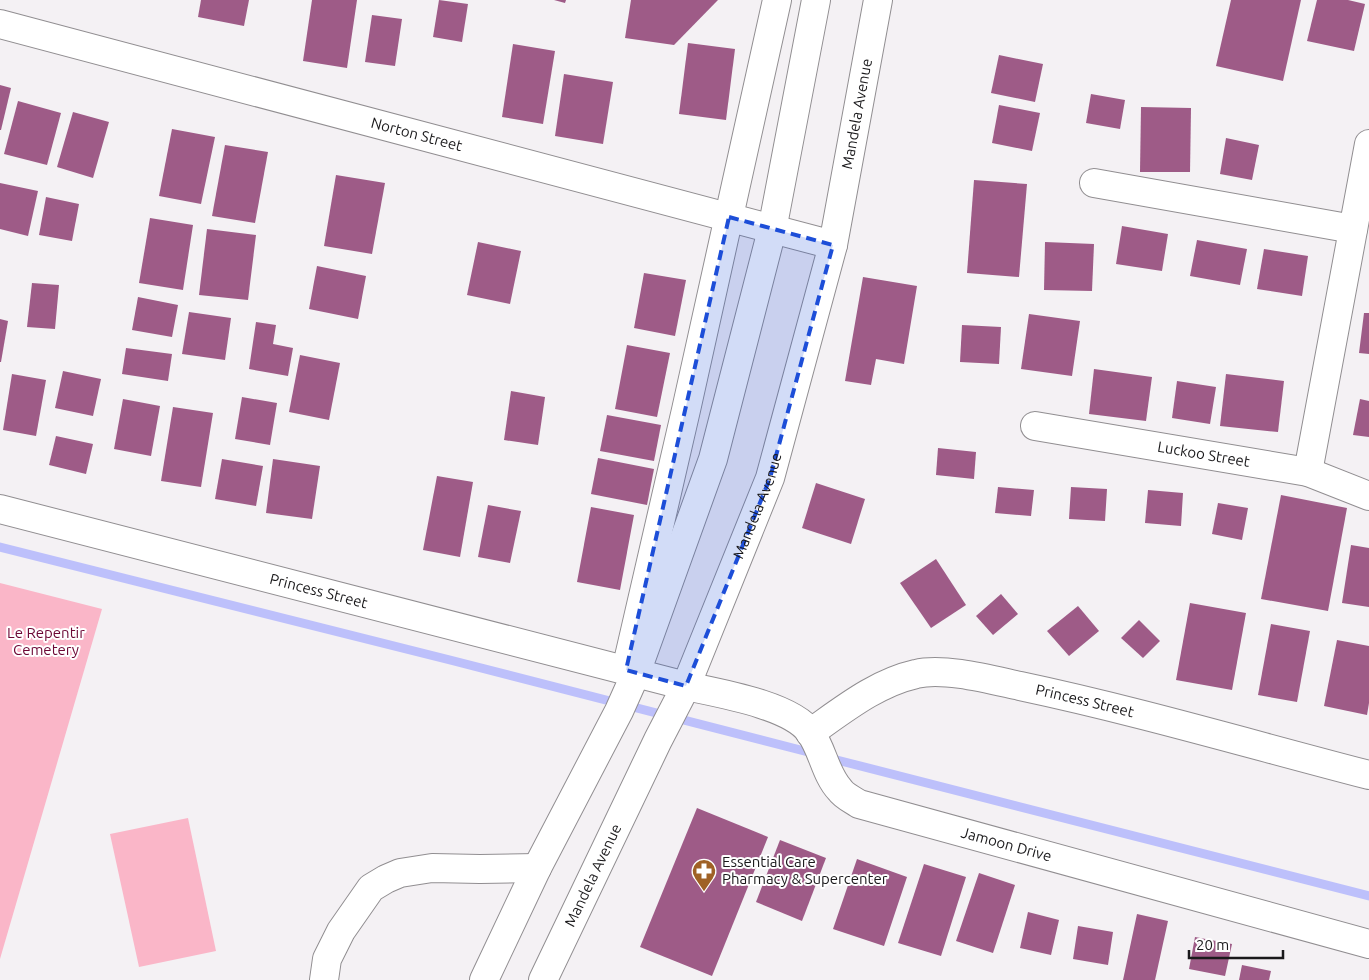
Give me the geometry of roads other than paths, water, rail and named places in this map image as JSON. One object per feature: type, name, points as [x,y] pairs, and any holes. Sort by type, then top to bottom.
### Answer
[{"type":"street","points":[[627,686],[777,0]]},
{"type":"street","points":[[484,980],[627,686],[713,459],[772,230],[816,0]]},
{"type":"street","name":"Mandela Avenue","points":[[543,980],[686,686],[770,478],[833,244],[878,0]]},
{"type":"street","name":"Norton Street","points":[[0,24],[772,230],[833,244]]},
{"type":"street","points":[[1308,472],[1369,144]]},
{"type":"street","points":[[1094,184],[1353,229]]},
{"type":"street","name":"Luckoo Street","points":[[1035,426],[1308,472],[1369,496]]},
{"type":"street","name":"Princess Street","points":[[0,508],[627,686],[686,686]]},
{"type":"street","name":"Princess Street","points":[[813,738],[867,694],[889,683],[917,674],[965,675],[1064,695],[1369,775]]},
{"type":"street","name":"Jamoon Drive","points":[[686,686],[743,698],[783,713],[802,723],[813,738],[830,776],[840,792],[858,804],[1369,944]]},
{"type":"street","points":[[324,980],[327,959],[341,931],[371,888],[386,879],[400,874],[432,868],[537,868]]},
{"type":"waterway","points":[[0,547],[816,754]]},
{"type":"waterway","points":[[829,758],[1369,896]]},
{"type":"place","name":"Essential Care Pharmacy & Supercenter","points":[[704,892]]},
{"type":"park label","name":"Le Repentir Cemetery","points":[[46,642]]}]
